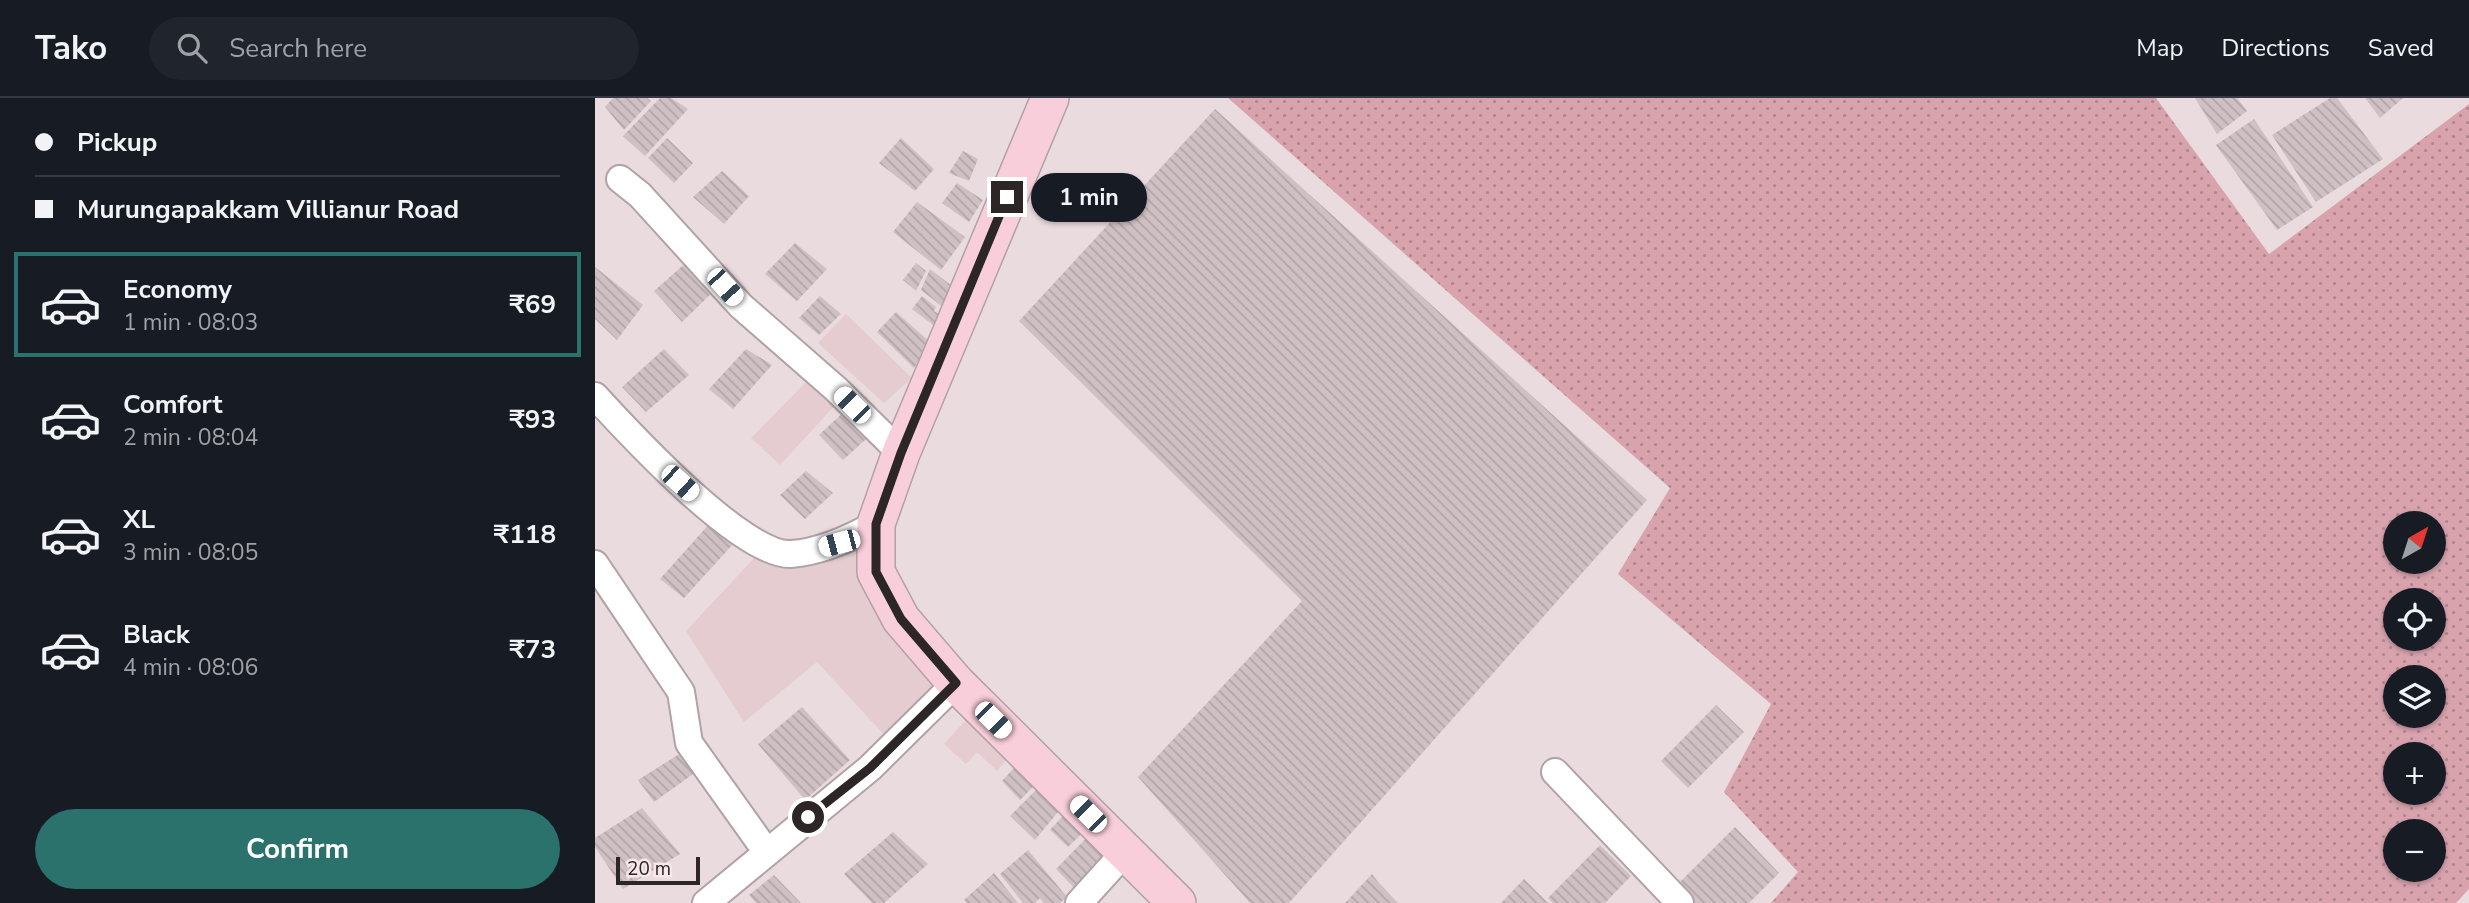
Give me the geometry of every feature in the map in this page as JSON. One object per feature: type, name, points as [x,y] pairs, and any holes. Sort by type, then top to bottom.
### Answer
[{"type":"main road","points":[[1050,98],[901,453],[876,524],[876,572],[901,619],[956,683],[1177,903]]},
{"type":"street","points":[[620,179],[640,195],[741,306],[836,389],[901,453]]},
{"type":"street","points":[[595,396],[694,496],[772,551],[790,554],[818,548],[853,537],[876,524]]},
{"type":"street","points":[[595,564],[681,692],[689,743],[766,851]]},
{"type":"street","points":[[706,903],[870,768],[956,683]]},
{"type":"street","points":[[1555,772],[1680,903]]},
{"type":"street","points":[[1079,903],[1125,852]]},
{"type":"shaded area","points":[[1228,98],[2156,98],[2269,254],[2469,104],[2469,889],[2456,903],[1771,903],[1798,872],[1724,792],[1771,704],[1618,574],[1670,488]]},
{"type":"shaded area","points":[[846,314],[912,378],[884,403],[818,343]]},
{"type":"shaded area","points":[[812,376],[839,401],[780,465],[751,438]]},
{"type":"shaded area","points":[[858,552],[945,681],[887,738],[817,662],[744,722],[686,631],[756,556],[827,557]]},
{"type":"shaded area","points":[[976,709],[1016,748],[997,771],[977,752],[966,764],[944,744]]},
{"type":"building","points":[[613,98],[647,98],[651,101],[624,130],[605,107]]},
{"type":"building","points":[[660,98],[671,98],[688,109],[645,156],[623,136]]},
{"type":"building","points":[[2195,98],[2237,98],[2247,111],[2217,134]]},
{"type":"building","points":[[2330,98],[2337,98],[2383,159],[2316,202],[2272,135]]},
{"type":"building","points":[[2365,98],[2403,98],[2380,118]]},
{"type":"building","points":[[1215,109],[1647,500],[1289,903],[1250,903],[1138,777],[1302,601],[1019,321]]},
{"type":"building","points":[[2254,119],[2313,207],[2277,230],[2216,145]]},
{"type":"building","points":[[667,138],[693,163],[674,183],[648,158]]},
{"type":"building","points":[[901,138],[934,169],[915,191],[879,163]]},
{"type":"building","points":[[963,151],[978,159],[969,181],[949,173]]},
{"type":"building","points":[[722,171],[749,196],[724,224],[693,197]]},
{"type":"building","points":[[957,183],[983,200],[969,222],[942,203]]},
{"type":"building","points":[[917,202],[965,237],[941,270],[893,232]]},
{"type":"building","points":[[795,243],[827,269],[797,301],[765,274]]},
{"type":"building","points":[[689,260],[715,290],[682,322],[654,291]]},
{"type":"building","points":[[916,263],[926,271],[916,291],[903,280]]},
{"type":"building","points":[[595,267],[643,305],[617,340],[595,319]]},
{"type":"building","points":[[930,269],[952,286],[944,308],[921,290]]},
{"type":"building","points":[[820,296],[841,314],[819,335],[799,318]]},
{"type":"building","points":[[922,296],[936,307],[934,311],[941,315],[937,328],[912,309]]},
{"type":"building","points":[[896,312],[931,343],[914,368],[877,332]]},
{"type":"building","points":[[664,349],[689,375],[646,412],[622,387]]},
{"type":"building","points":[[746,349],[772,365],[733,409],[709,389]]},
{"type":"building","points":[[849,407],[875,431],[843,460],[819,435]]},
{"type":"building","points":[[806,471],[833,493],[805,519],[780,495]]},
{"type":"building","points":[[711,522],[734,543],[684,598],[660,579]]},
{"type":"building","points":[[1716,705],[1744,732],[1688,788],[1661,761]]},
{"type":"building","points":[[802,707],[850,760],[805,800],[758,744]]},
{"type":"building","points":[[684,751],[696,772],[654,802],[638,780]]},
{"type":"building","points":[[1024,757],[1043,777],[1020,800],[1002,781]]},
{"type":"building","points":[[1046,780],[1067,801],[1035,840],[1010,816]]},
{"type":"building","points":[[1072,806],[1091,825],[1068,847],[1050,830]]},
{"type":"building","points":[[642,808],[680,854],[623,889],[595,847],[595,838]]},
{"type":"building","points":[[1735,827],[1779,873],[1749,903],[1695,903],[1678,884]]},
{"type":"building","points":[[1095,829],[1118,852],[1079,893],[1056,869]]},
{"type":"building","points":[[893,832],[928,864],[884,903],[872,903],[844,874]]},
{"type":"building","points":[[1600,845],[1631,876],[1605,903],[1553,903],[1548,898]]},
{"type":"building","points":[[1028,850],[1067,897],[1060,903],[1044,903],[1040,898],[1035,903],[1023,903],[1000,874]]},
{"type":"building","points":[[994,873],[1018,903],[967,903],[964,900]]},
{"type":"building","points":[[1372,874],[1398,903],[1345,903]]},
{"type":"building","points":[[774,875],[801,903],[756,903],[749,895]]},
{"type":"building","points":[[1524,879],[1548,903],[1501,903]]},
{"type":"route","points":[[808,817],[870,768],[956,683],[901,619],[876,572],[876,524],[901,453],[1007,197]]}]
